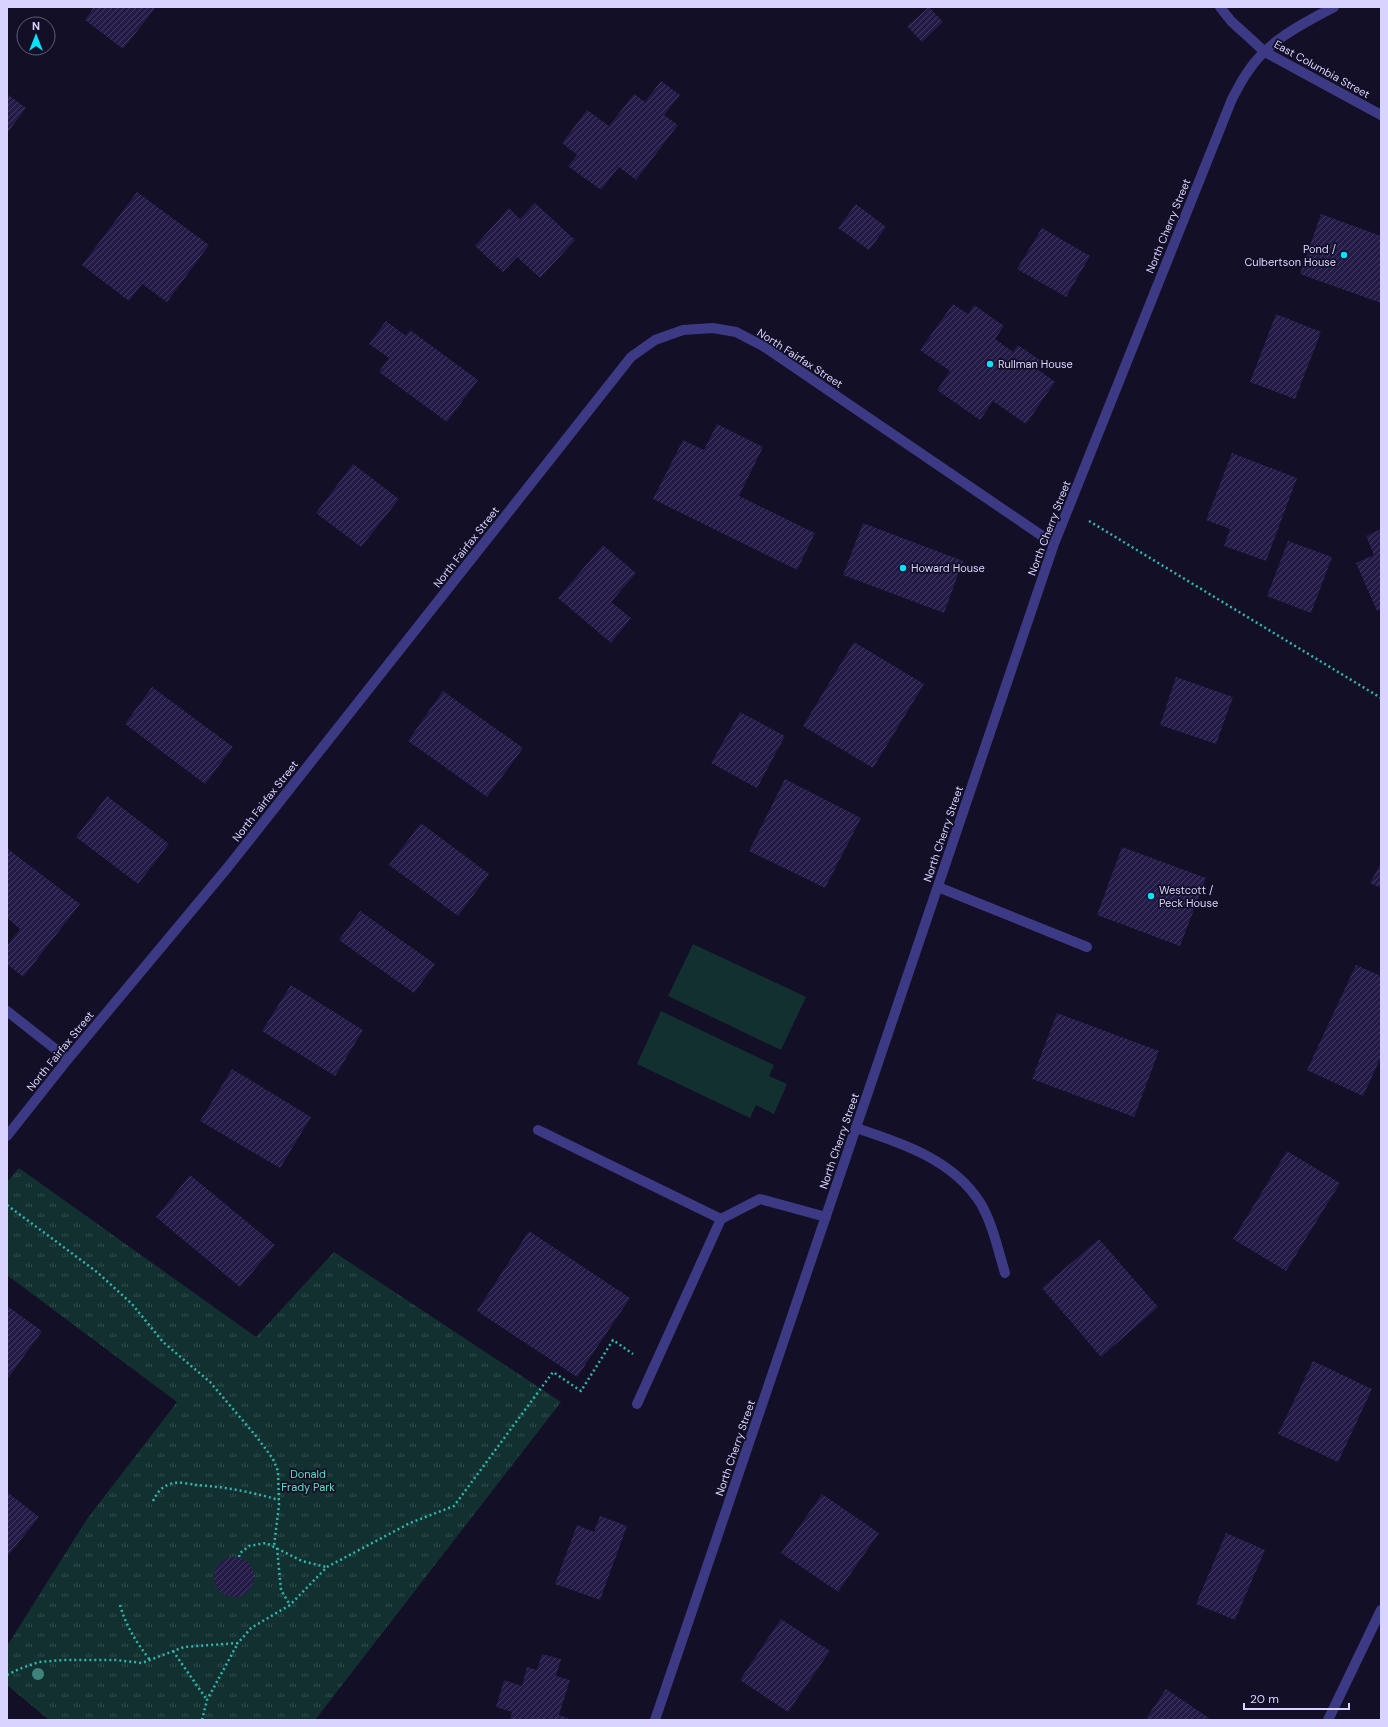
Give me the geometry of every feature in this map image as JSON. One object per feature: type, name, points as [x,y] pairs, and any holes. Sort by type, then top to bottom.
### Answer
[{"type":"street","name":"East Columbia Street","points":[[1220,7],[1231,21],[1265,52],[1381,116]]},
{"type":"street","name":"North Cherry Street","points":[[656,1720],[1054,544],[1229,105],[1249,69],[1265,52],[1294,28],[1334,7]]},
{"type":"street","name":"North Fairfax Street","points":[[7,1135],[68,1059],[228,867],[631,357],[655,340],[683,330],[713,328],[736,332],[763,346],[1054,544]]},
{"type":"street","points":[[938,887],[1087,947]]},
{"type":"street","points":[[7,1012],[68,1059]]},
{"type":"street","points":[[856,1128],[897,1141],[925,1155],[947,1168],[966,1185],[981,1204],[992,1231],[1005,1273]]},
{"type":"street","points":[[538,1130],[721,1219]]},
{"type":"street","points":[[637,1404],[721,1219],[760,1199],[826,1217]]},
{"type":"street","points":[[1328,1720],[1381,1610]]},
{"type":"path","points":[[1086,519],[1381,698]]},
{"type":"path","points":[[7,1205],[97,1272],[132,1304],[163,1342],[210,1382],[256,1436],[273,1459],[278,1471],[279,1500],[274,1546]]},
{"type":"path","points":[[202,1720],[207,1700],[238,1643],[251,1628],[290,1604],[327,1567],[410,1524],[454,1506],[553,1372],[581,1390],[613,1340],[653,1368]]},
{"type":"path","points":[[153,1501],[157,1493],[162,1488],[171,1484],[184,1483],[235,1489],[279,1500]]},
{"type":"path","points":[[239,1557],[240,1553],[249,1546],[266,1543],[302,1561],[327,1567]]},
{"type":"path","points":[[277,1548],[281,1590],[290,1604]]},
{"type":"path","points":[[120,1604],[125,1621],[136,1641],[150,1660]]},
{"type":"path","points":[[7,1675],[39,1662],[93,1660],[142,1663],[184,1647],[238,1643]]},
{"type":"path","points":[[173,1651],[207,1700]]},
{"type":"green space","points":[[693,944],[806,997],[781,1050],[668,996]]},
{"type":"green space","points":[[661,1011],[774,1065],[769,1076],[787,1084],[774,1114],[756,1105],[750,1118],[637,1064]]},
{"type":"green space","name":"Donald Frady Park","points":[[19,1168],[256,1337],[334,1252],[561,1402],[315,1720],[49,1720],[7,1685],[7,1646],[87,1519],[177,1402],[7,1275],[7,1182]]},
{"type":"building","points":[[94,7],[156,7],[123,49],[85,20]]},
{"type":"building","points":[[929,7],[943,22],[922,42],[907,26]]},
{"type":"building","points":[[661,81],[680,95],[664,115],[678,125],[636,180],[619,167],[601,190],[568,166],[577,155],[562,143],[587,110],[609,126],[634,94],[645,102]]},
{"type":"building","points":[[7,94],[26,108],[7,133]]},
{"type":"building","points":[[137,192],[209,245],[167,302],[142,284],[129,301],[82,265]]},
{"type":"building","points":[[535,203],[575,240],[540,278],[517,257],[503,272],[475,246],[509,208],[520,219]]},
{"type":"building","points":[[856,204],[886,227],[869,250],[838,228]]},
{"type":"building","name":"Pond / Culbertson House","points":[[1321,214],[1381,236],[1381,303],[1300,274]]},
{"type":"building","points":[[1042,228],[1090,256],[1066,297],[1017,269]]},
{"type":"building","name":"Rullman House","points":[[953,304],[968,314],[974,305],[1004,326],[995,339],[1013,352],[1018,345],[1041,361],[1036,368],[1055,382],[1026,424],[993,401],[980,420],[937,390],[950,371],[920,350]]},
{"type":"building","points":[[1276,314],[1321,332],[1295,399],[1250,382]]},
{"type":"building","points":[[386,321],[406,336],[410,330],[478,380],[447,422],[379,372],[389,358],[369,344]]},
{"type":"building","points":[[717,424],[763,447],[739,496],[815,533],[797,570],[653,499],[683,440],[704,450]]},
{"type":"building","points":[[1232,453],[1297,478],[1266,561],[1224,546],[1230,529],[1206,520]]},
{"type":"building","points":[[353,464],[399,499],[361,547],[316,513]]},
{"type":"building","name":"Howard House","points":[[863,523],[963,561],[944,613],[843,575]]},
{"type":"building","points":[[1381,529],[1381,609],[1377,611],[1356,563],[1374,555],[1366,536]]},
{"type":"building","points":[[1288,541],[1332,557],[1311,613],[1267,596]]},
{"type":"building","points":[[603,545],[636,573],[611,602],[631,618],[611,643],[558,598]]},
{"type":"building","points":[[854,642],[924,684],[873,768],[803,726]]},
{"type":"building","points":[[1176,677],[1233,697],[1216,744],[1160,725]]},
{"type":"building","points":[[152,687],[233,747],[205,784],[125,724]]},
{"type":"building","points":[[443,691],[523,748],[487,797],[408,741]]},
{"type":"building","points":[[740,712],[785,736],[757,788],[711,763]]},
{"type":"building","points":[[785,779],[861,818],[825,888],[749,851]]},
{"type":"building","points":[[107,796],[169,844],[138,884],[76,837]]},
{"type":"building","points":[[421,823],[489,874],[458,916],[389,865]]},
{"type":"building","name":"Westcott / Peck House","points":[[1122,847],[1206,878],[1180,946],[1097,915]]},
{"type":"building","points":[[8,849],[80,904],[23,977],[7,964],[7,946],[20,929],[7,918]]},
{"type":"building","points":[[1381,863],[1381,888],[1370,883]]},
{"type":"building","points":[[360,911],[435,964],[414,993],[339,940]]},
{"type":"building","points":[[1356,965],[1381,976],[1381,1057],[1363,1096],[1307,1070]]},
{"type":"building","points":[[291,985],[363,1030],[335,1076],[262,1031]]},
{"type":"building","points":[[1057,1013],[1159,1051],[1134,1117],[1032,1079]]},
{"type":"building","points":[[232,1069],[311,1117],[280,1168],[200,1121]]},
{"type":"building","points":[[1287,1151],[1340,1183],[1286,1271],[1233,1239]]},
{"type":"building","points":[[190,1175],[275,1245],[240,1287],[156,1217]]},
{"type":"building","points":[[529,1231],[630,1298],[577,1377],[477,1311]]},
{"type":"building","points":[[1099,1239],[1158,1307],[1101,1357],[1042,1288]]},
{"type":"building","points":[[7,1306],[42,1331],[9,1377],[7,1376]]},
{"type":"building","points":[[1313,1361],[1372,1389],[1338,1462],[1278,1434]]},
{"type":"building","points":[[7,1492],[39,1517],[7,1557]]},
{"type":"building","points":[[822,1494],[879,1533],[838,1592],[781,1553]]},
{"type":"building","points":[[600,1516],[627,1526],[600,1600],[555,1584],[577,1525],[594,1532]]},
{"type":"building","points":[[1226,1533],[1265,1550],[1235,1620],[1196,1604]]},
{"type":"building","points":[[234,1557],[245,1560],[251,1566],[254,1577],[251,1588],[245,1594],[234,1597],[223,1594],[217,1588],[214,1577],[217,1566],[223,1560]]},
{"type":"building","points":[[781,1619],[830,1651],[788,1712],[740,1680]]},
{"type":"building","points":[[542,1654],[561,1659],[556,1676],[570,1680],[559,1715],[568,1718],[567,1720],[510,1720],[512,1712],[496,1707],[504,1680],[522,1686],[527,1667],[537,1670]]},
{"type":"building","points":[[1166,1689],[1209,1718],[1208,1720],[1145,1720]]},
{"type":"place","name":"Pond / Culbertson House","points":[[1344,255]]},
{"type":"place","name":"Rullman House","points":[[990,364]]},
{"type":"place","name":"Howard House","points":[[903,568]]},
{"type":"place","name":"Westcott / Peck House","points":[[1151,896]]}]
